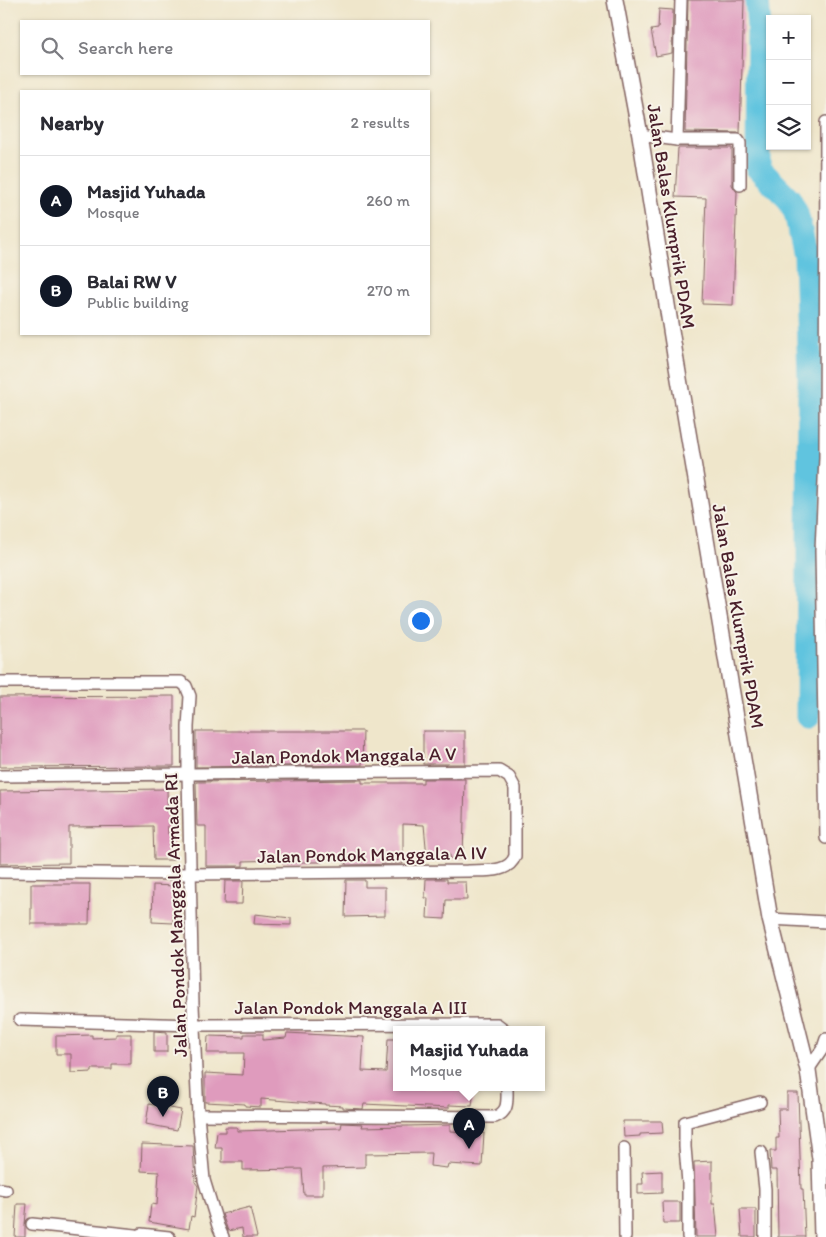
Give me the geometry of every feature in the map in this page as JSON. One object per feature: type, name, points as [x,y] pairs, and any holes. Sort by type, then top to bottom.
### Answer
[{"type":"street","name":"Jalan Balas Klumprik PDAM","points":[[615,0],[640,135],[674,355],[770,919],[808,1070],[820,1159],[822,1237]]},
{"type":"street","points":[[677,140],[681,0]]},
{"type":"street","points":[[826,122],[823,531],[826,838]]},
{"type":"street","points":[[640,135],[677,140],[738,140],[740,143],[740,185]]},
{"type":"street","name":"Jalan Pondok Manggala Armada RI","points":[[0,682],[181,682],[186,686],[190,696],[188,774],[198,1115],[204,1180],[218,1226],[224,1237]]},
{"type":"street","name":"Jalan Pondok Manggala A V","points":[[0,776],[499,771]]},
{"type":"street","name":"Jalan Pondok Manggala A IV","points":[[0,872],[190,874],[499,869],[508,866],[514,861],[516,856],[515,788],[509,777],[499,771]]},
{"type":"street","points":[[770,919],[821,922]]},
{"type":"street","name":"Jalan Pondok Manggala A III","points":[[20,1020],[195,1025],[498,1024],[500,1026]]},
{"type":"street","points":[[808,1070],[825,1045]]},
{"type":"street","points":[[198,1115],[495,1117],[505,1112],[507,1108],[507,1091]]},
{"type":"street","points":[[688,1237],[685,1122],[760,1102]]},
{"type":"street","points":[[624,1148],[625,1237]]},
{"type":"street","points":[[761,1152],[765,1188],[765,1237]]},
{"type":"street","points":[[32,1224],[135,1236],[141,1234],[169,1237]]},
{"type":"building","points":[[688,0],[744,0],[740,133],[685,132]]},
{"type":"building","points":[[659,9],[673,10],[672,53],[656,56],[651,30],[658,29]]},
{"type":"building","points":[[678,148],[732,148],[732,185],[737,192],[733,305],[702,304],[706,198],[675,197]]},
{"type":"building","points":[[174,696],[174,766],[0,767],[0,697]]},
{"type":"building","points":[[196,731],[363,731],[362,765],[196,767]]},
{"type":"building","points":[[423,731],[465,731],[465,764],[423,764]]},
{"type":"building","points":[[423,779],[465,779],[463,859],[450,858],[450,855],[427,857],[424,825],[403,824],[403,864],[346,865],[344,863],[344,856],[322,855],[322,862],[243,861],[243,866],[206,866],[206,826],[197,826],[196,782],[362,780],[362,783],[423,783]]},
{"type":"building","points":[[167,789],[168,834],[173,834],[173,860],[154,860],[153,826],[69,827],[69,863],[0,864],[0,791]]},
{"type":"building","points":[[426,879],[447,879],[447,882],[466,882],[467,900],[446,900],[445,919],[427,918],[428,898],[425,898]]},
{"type":"building","points":[[346,880],[365,880],[365,887],[385,887],[385,916],[345,917]]},
{"type":"building","points":[[225,881],[243,881],[242,904],[224,904]]},
{"type":"building","points":[[31,884],[90,884],[89,924],[31,924]]},
{"type":"building","points":[[153,885],[174,886],[173,923],[152,922]]},
{"type":"building","points":[[255,914],[291,918],[291,925],[254,924]]},
{"type":"building","points":[[154,1031],[167,1032],[167,1052],[154,1052]]},
{"type":"building","points":[[287,1033],[364,1037],[362,1071],[386,1072],[388,1039],[393,1039],[393,1091],[474,1091],[472,1106],[449,1105],[449,1108],[364,1104],[363,1109],[261,1099],[261,1107],[245,1106],[245,1104],[205,1102],[205,1073],[243,1075],[244,1053],[207,1053],[208,1036],[244,1037],[244,1034],[263,1034],[263,1040],[286,1038]]},
{"type":"building","points":[[116,1034],[131,1034],[131,1064],[112,1064],[112,1069],[92,1069],[92,1072],[71,1073],[71,1054],[56,1054],[56,1036],[92,1035],[92,1038],[116,1037]]},
{"type":"building","points":[[787,1093],[798,1093],[801,1189],[803,1189],[805,1237],[778,1237],[777,1170],[771,1170],[770,1151],[776,1151],[776,1138],[779,1138],[778,1109],[787,1109]]},
{"type":"building","points":[[149,1104],[181,1110],[177,1130],[146,1124]]},
{"type":"building","points":[[623,1121],[662,1121],[663,1133],[624,1137]]},
{"type":"building","points":[[342,1123],[363,1124],[362,1127],[450,1125],[450,1131],[484,1133],[482,1166],[448,1164],[447,1168],[430,1166],[431,1153],[365,1154],[365,1167],[323,1168],[323,1195],[304,1195],[302,1169],[243,1170],[243,1162],[222,1162],[222,1148],[215,1148],[217,1132],[225,1132],[225,1127],[237,1127],[237,1131],[341,1128]]},
{"type":"building","points":[[142,1144],[193,1146],[195,1182],[198,1186],[194,1217],[191,1216],[189,1229],[149,1222],[151,1204],[157,1205],[159,1172],[141,1171]]},
{"type":"building","points":[[712,1161],[712,1204],[715,1204],[718,1237],[696,1237],[694,1162]]},
{"type":"building","points":[[662,1171],[662,1193],[638,1194],[638,1184],[643,1184],[642,1172]]},
{"type":"building","points":[[662,1202],[680,1202],[680,1223],[663,1223]]},
{"type":"building","points":[[17,1204],[27,1204],[25,1237],[15,1237]]},
{"type":"building","points":[[250,1207],[257,1237],[243,1237],[242,1228],[228,1231],[222,1214]]},
{"type":"building","points":[[740,1209],[756,1209],[756,1237],[742,1237]]},
{"type":"waterway","points":[[757,0],[759,28],[758,168],[789,199],[796,213],[806,256],[810,377],[808,716]]},
{"type":"place","name":"Balai RW V","points":[[163,1117]]},
{"type":"place","name":"Masjid Yuhada","points":[[469,1149]]}]
